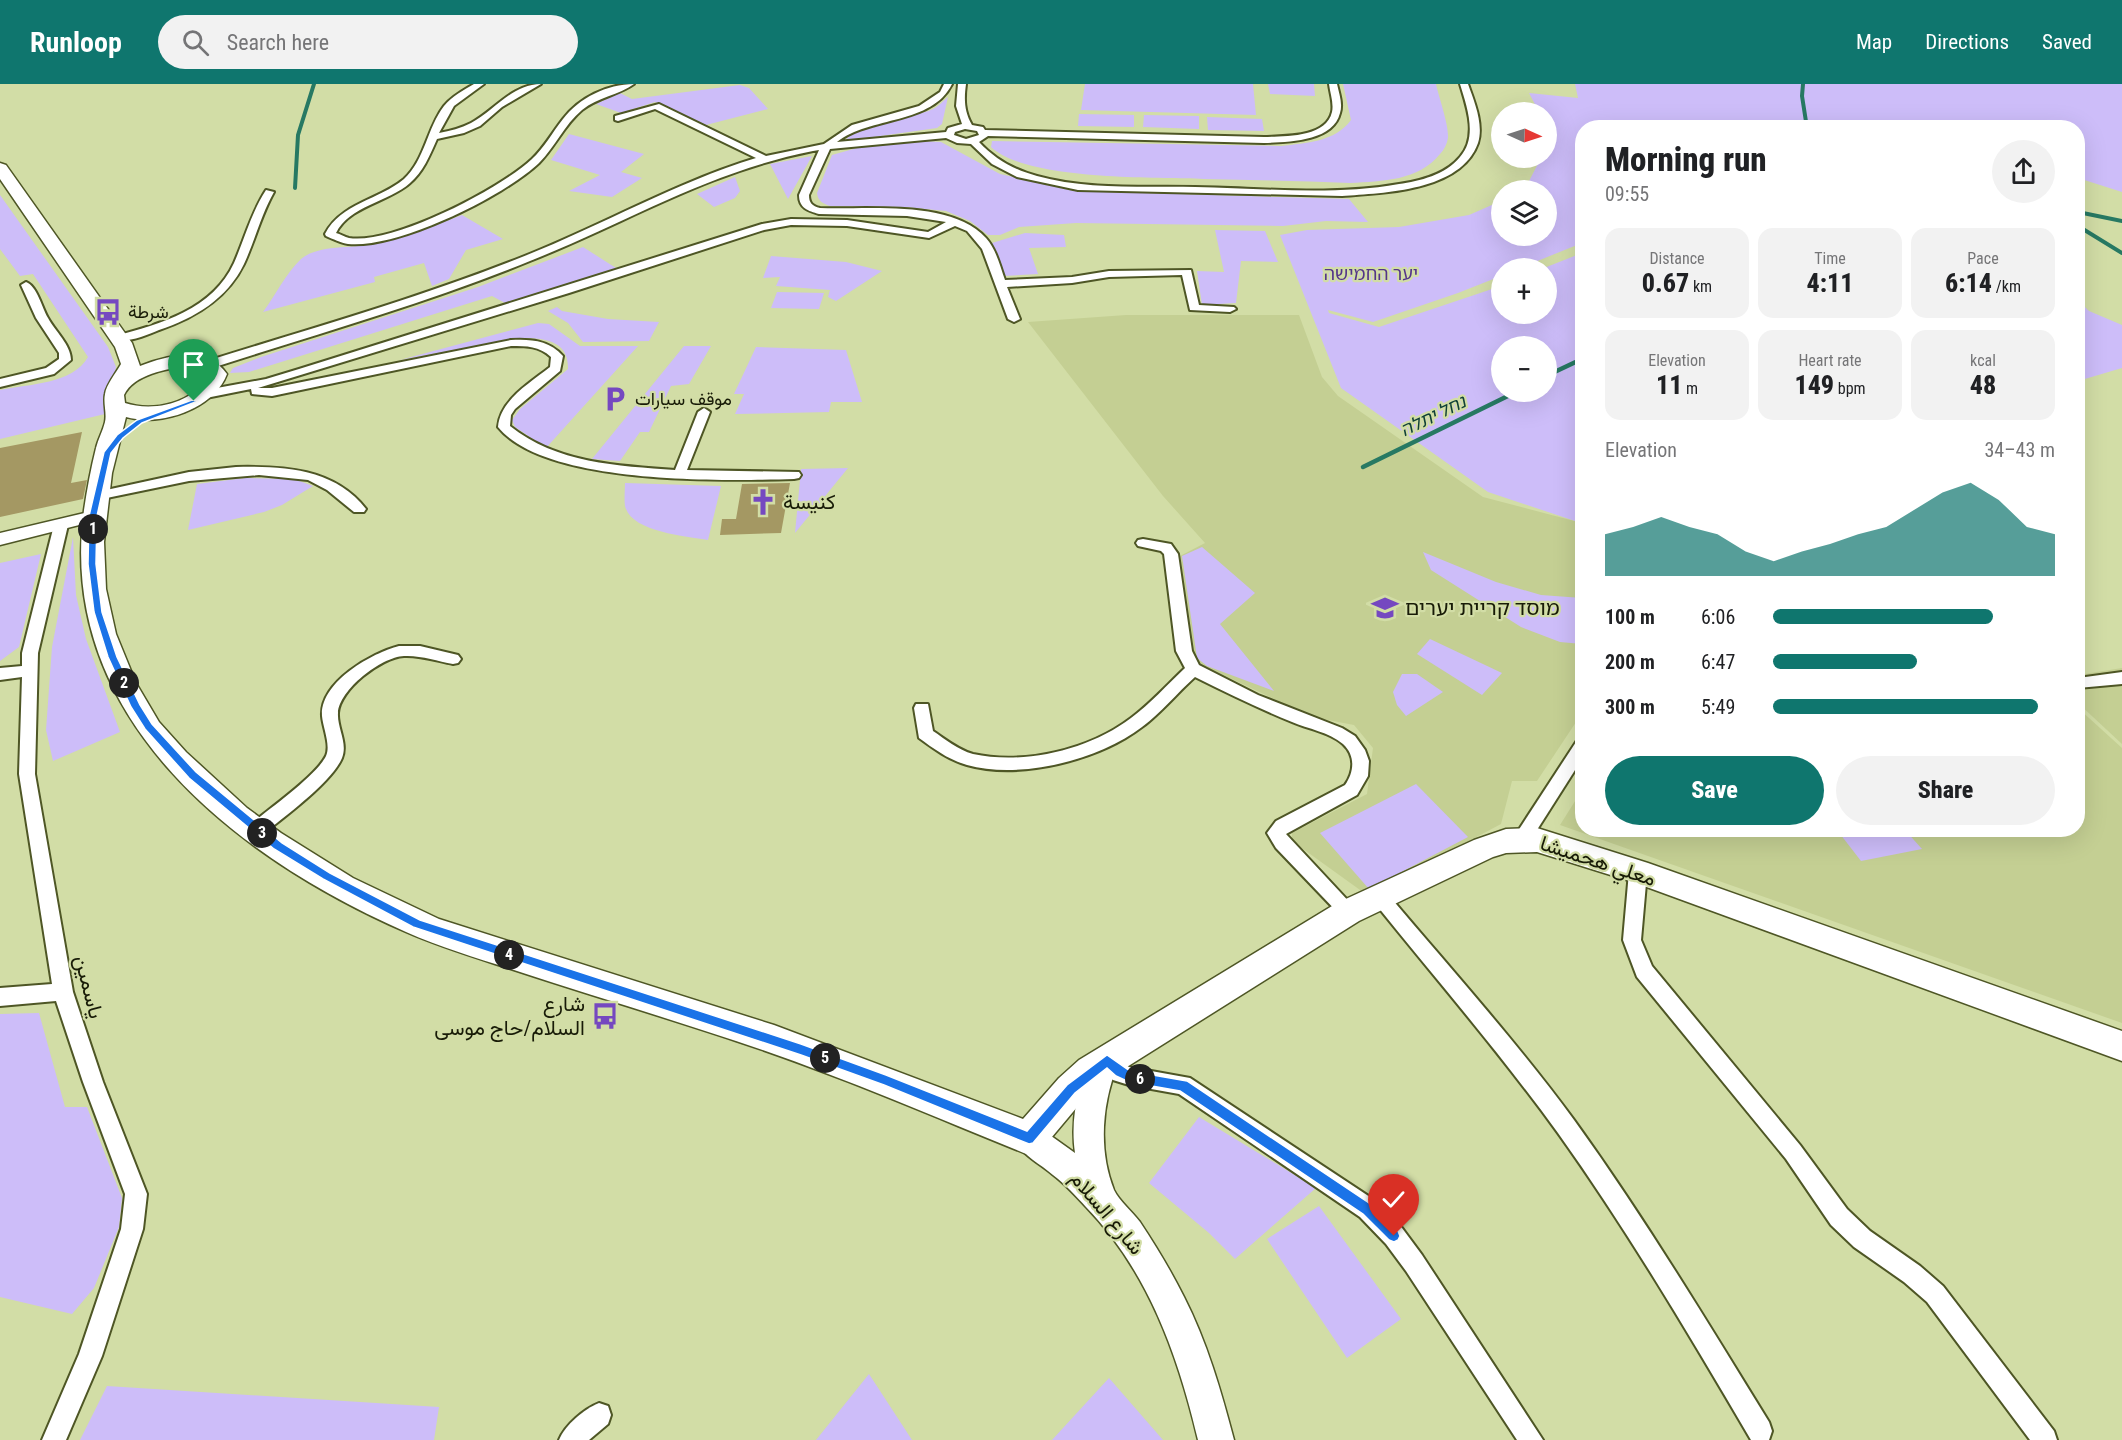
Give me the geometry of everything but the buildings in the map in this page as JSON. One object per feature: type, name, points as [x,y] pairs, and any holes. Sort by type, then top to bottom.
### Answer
[{"type":"main road","points":[[0,168],[122,343],[139,357],[174,362],[201,361],[211,364],[218,370],[219,377],[215,385],[206,394],[186,405],[163,412],[133,413],[116,406]]},
{"type":"main road","name":"شارع السلام","points":[[122,343],[131,364],[113,400],[116,406],[116,424],[104,460],[95,506],[92,564],[98,612],[112,657],[136,707],[149,727],[192,775],[257,830],[327,876],[417,924],[801,1049],[886,1080],[1029,1138],[1058,1157],[1101,1199],[1143,1254],[1170,1303],[1192,1351],[1208,1401],[1216,1440]]},
{"type":"main road","points":[[119,386],[142,371],[174,362]]},
{"type":"main road","name":"شارع السلام","points":[[104,460],[114,443],[129,429],[163,412]]},
{"type":"main road","name":"معلي هحميشا","points":[[1029,1138],[1071,1089],[1105,1062],[1348,912],[1484,848],[1522,839],[1558,845],[1638,872],[2122,1046]]},
{"type":"main road","points":[[1101,1199],[1089,1155],[1087,1125],[1093,1083],[1105,1062]]},
{"type":"street","points":[[480,84],[451,104],[444,112],[424,160],[407,181],[392,192],[339,220],[331,227],[330,234],[342,240],[376,239],[420,226],[466,205],[534,164],[579,108],[604,92],[630,84]]},
{"type":"street","points":[[434,136],[469,128],[499,105],[537,84]]},
{"type":"street","points":[[948,84],[946,91],[932,103],[855,127],[826,147],[804,195],[804,201],[809,208],[827,211],[918,214],[955,222],[972,231],[983,241],[1014,319]]},
{"type":"street","points":[[962,84],[960,106],[963,119],[968,126]]},
{"type":"street","points":[[211,364],[486,274],[568,242],[709,177],[765,159],[826,147],[948,135],[955,128],[968,126],[980,129],[984,133],[1264,140],[1291,138],[1320,130],[1332,122],[1337,111],[1333,84]]},
{"type":"street","points":[[973,141],[985,157],[1008,170],[1039,180],[1068,185],[1330,192],[1373,191],[1421,183],[1438,177],[1461,162],[1468,153],[1474,135],[1474,125],[1464,84]]},
{"type":"street","points":[[618,118],[656,106],[765,159]]},
{"type":"street","points":[[948,135],[956,141],[973,141],[981,138],[984,133]]},
{"type":"street","points":[[122,343],[194,312],[215,295],[237,267],[269,192]]},
{"type":"street","points":[[206,394],[303,372],[546,297],[762,226],[791,222],[847,223],[929,235],[955,222]]},
{"type":"street","points":[[999,284],[1072,280],[1108,274],[1187,272],[1194,308],[1230,309]]},
{"type":"street","points":[[0,382],[50,371],[65,360],[65,353],[42,318],[26,285]]},
{"type":"street","points":[[249,386],[252,390],[272,392],[511,344],[535,343],[545,346],[557,356],[556,368],[510,407],[505,414],[504,428],[538,449],[566,460],[679,476],[730,477],[794,474]]},
{"type":"street","points":[[679,476],[704,412]]},
{"type":"street","points":[[0,539],[61,525],[95,506],[202,474],[272,471],[304,474],[324,481],[359,508]]},
{"type":"street","name":"ياسمين","points":[[54,1440],[93,1346],[132,1228],[136,1194],[93,1082],[63,992],[27,774],[30,653],[61,525]]},
{"type":"street","points":[[1143,543],[1166,546],[1171,554],[1184,651],[1193,669],[1252,699],[1336,732],[1349,740],[1357,750],[1361,761],[1360,776],[1351,790],[1282,826],[1276,833],[1282,843],[1348,912]]},
{"type":"street","points":[[257,830],[324,769],[334,756],[335,744],[330,710],[334,696],[357,673],[382,657],[399,651],[414,650],[453,659]]},
{"type":"street","points":[[922,708],[925,734],[940,742],[951,752],[971,760],[999,763],[1032,761],[1072,753],[1109,740],[1135,724],[1193,669]]},
{"type":"street","points":[[0,674],[30,670]]},
{"type":"street","points":[[2085,682],[2122,678]]},
{"type":"street","points":[[1522,839],[1575,757]]},
{"type":"street","points":[[1638,872],[1632,940],[1644,971],[1793,1152],[1839,1217],[1862,1239],[1912,1274],[1935,1294],[2045,1440]]},
{"type":"street","points":[[1380,897],[1566,1127],[1683,1303],[1760,1431]]},
{"type":"street","points":[[0,997],[63,992]]},
{"type":"street","points":[[1105,1062],[1129,1076],[1183,1085],[1368,1209],[1394,1236],[1414,1263],[1531,1440]]},
{"type":"street","points":[[571,1440],[599,1415]]},
{"type":"shaded area","name":"מוסד קריית יערים","points":[[1126,315],[1299,315],[1322,377],[1338,396],[1483,497],[1575,521],[1575,724],[1537,781],[1512,781],[1501,824],[1367,895],[1292,841],[1292,833],[1367,794],[1373,748],[1354,725],[1312,717],[1194,661],[1180,556],[1205,543],[1163,496],[1028,322]]},
{"type":"shaded area","points":[[2122,668],[2122,744],[2085,710],[2085,674]]},
{"type":"shaded area","points":[[2085,714],[2122,748],[2122,1023],[1594,837],[2085,837]]},
{"type":"shaded area","points":[[1575,801],[1575,830],[1560,825]]},
{"type":"green space","points":[[1085,84],[1253,84],[1256,115],[1081,110]]},
{"type":"green space","points":[[1268,84],[1314,84],[1315,96],[1270,94]]},
{"type":"green space","points":[[1343,84],[1436,84],[1448,133],[1448,140],[1443,151],[1431,163],[1411,175],[1387,180],[1350,183],[1124,177],[1061,172],[1008,158],[991,147],[992,141],[1281,146],[1310,142],[1337,133],[1351,120]]},
{"type":"green space","name":"יער החמישה","points":[[1575,84],[2122,84],[2122,192],[2085,180],[2085,120],[1575,120],[1575,246],[1545,258],[1491,258],[1491,280],[1373,322],[1328,310],[1329,313],[1379,327],[1491,289],[1491,324],[1557,324],[1557,263],[1575,256],[1575,521],[1488,492],[1341,388],[1280,235],[1307,230],[1399,227],[1469,215],[1491,205],[1491,246],[1557,246],[1557,180],[1530,180],[1536,168],[1557,168],[1557,102],[1534,102],[1529,93],[1578,98]]},
{"type":"green space","points":[[740,85],[749,88],[768,109],[706,125],[655,102],[621,113],[596,104],[620,93],[632,99]]},
{"type":"green space","points":[[948,97],[942,124],[937,128],[845,141],[852,133],[862,128],[886,120],[923,113],[935,108]]},
{"type":"green space","points":[[1079,114],[1134,115],[1134,127],[1078,126]]},
{"type":"green space","points":[[1144,115],[1199,116],[1199,129],[1143,127]]},
{"type":"green space","points":[[1207,117],[1262,119],[1264,131],[1208,130]]},
{"type":"green space","points":[[569,134],[644,154],[621,172],[642,178],[612,197],[569,191],[600,175],[551,160]]},
{"type":"green space","points":[[922,141],[941,142],[1000,174],[1075,191],[1349,199],[1368,222],[1326,221],[1283,226],[1076,223],[1019,227],[1000,235],[988,235],[970,221],[946,211],[905,207],[830,206],[818,198],[817,193],[832,155],[857,148]]},
{"type":"green space","points":[[812,156],[788,199],[770,164]]},
{"type":"green space","points":[[735,177],[740,191],[735,198],[714,207],[697,194]]},
{"type":"green space","points":[[0,195],[108,347],[116,367],[105,414],[0,439],[0,390],[61,378],[81,366],[88,357],[33,274],[20,276],[0,249]]},
{"type":"green space","points":[[462,215],[503,239],[466,250],[449,279],[432,286],[424,263],[374,277],[375,282],[263,312],[296,265],[311,253],[391,240]]},
{"type":"green space","points":[[1215,230],[1265,231],[1278,262],[1241,261],[1236,303],[1202,305],[1197,271],[1224,272]]},
{"type":"green space","points":[[1025,233],[1064,235],[1066,247],[1029,248],[1038,274],[1003,276],[992,243]]},
{"type":"green space","points":[[583,247],[616,268],[505,303],[492,296],[249,372],[230,373],[233,368],[261,357],[478,287]]},
{"type":"green space","points":[[771,256],[846,262],[882,271],[836,301],[828,297],[830,290],[776,286],[780,277],[763,278]]},
{"type":"green space","points":[[777,292],[824,293],[819,309],[771,308]]},
{"type":"green space","points":[[557,307],[562,311],[608,319],[659,322],[649,341],[583,342],[568,323],[548,311]]},
{"type":"green space","points":[[2085,307],[2089,311],[2122,325],[2122,368],[2085,379]]},
{"type":"green space","points":[[538,323],[549,324],[580,346],[638,346],[546,448],[515,427],[512,420],[520,409],[568,369],[567,359],[559,346],[545,340],[518,338],[400,360]]},
{"type":"green space","points":[[684,346],[711,346],[689,384],[671,386],[649,432],[640,432],[620,461],[592,459]]},
{"type":"green space","points":[[756,347],[846,350],[862,402],[831,402],[829,412],[735,414],[744,394],[734,394]]},
{"type":"green space","points":[[848,468],[795,533],[801,469]]},
{"type":"green space","points":[[245,478],[294,479],[313,486],[282,505],[264,512],[188,530],[197,484]]},
{"type":"green space","points":[[625,483],[721,486],[708,540],[660,531],[637,522],[629,515],[625,506]]},
{"type":"green space","points":[[73,537],[76,595],[86,639],[120,732],[53,761],[46,730],[52,647]]},
{"type":"green space","points":[[1202,547],[1255,593],[1220,624],[1274,691],[1207,666],[1197,658],[1182,556]]},
{"type":"green space","points":[[1423,552],[1496,582],[1541,595],[1575,597],[1575,643],[1560,642],[1521,627],[1431,570]]},
{"type":"green space","points":[[41,554],[19,647],[0,661],[0,563]]},
{"type":"green space","points":[[1430,639],[1502,673],[1482,695],[1417,654]]},
{"type":"green space","points":[[1402,674],[1417,674],[1443,692],[1406,716],[1397,705],[1393,692]]},
{"type":"green space","points":[[1416,784],[1468,837],[1369,889],[1320,833]]},
{"type":"green space","points":[[1842,837],[1911,837],[1922,849],[1861,861]]},
{"type":"green space","points":[[39,1013],[65,1107],[87,1107],[122,1198],[119,1227],[94,1288],[72,1314],[0,1297],[0,1014]]},
{"type":"green space","points":[[1199,1117],[1316,1188],[1235,1259],[1209,1233],[1149,1183]]},
{"type":"green space","points":[[1319,1206],[1401,1319],[1347,1358],[1267,1239]]},
{"type":"green space","points":[[869,1374],[912,1440],[816,1440]]},
{"type":"green space","points":[[1109,1378],[1163,1440],[1052,1440]]},
{"type":"green space","points":[[107,1386],[439,1407],[434,1440],[80,1440]]},
{"type":"waterway","points":[[295,188],[298,135],[314,84]]},
{"type":"waterway","name":"נחל יתלה","points":[[1803,84],[1802,96],[1806,120]]},
{"type":"waterway","points":[[2085,213],[2122,221]]},
{"type":"waterway","points":[[2085,230],[2122,253]]},
{"type":"waterway","name":"נחל יתלה","points":[[1557,371],[1575,362]]},
{"type":"waterway","name":"נחל יתלה","points":[[1363,467],[1496,402]]},
{"type":"place","name":"شرطة","points":[[108,312]]},
{"type":"place","name":"موقف سيارات","points":[[615,399]]},
{"type":"place","name":"كنيسة","points":[[763,502]]},
{"type":"place","name":"מוסד קריית יערים","points":[[1385,608]]},
{"type":"place","name":"شارع السلام/حاج موسى","points":[[605,1016]]},
{"type":"route","points":[[194,401],[139,422],[120,437],[107,452],[93,516],[92,564],[98,612],[112,657],[136,707],[149,727],[192,775],[278,846],[327,876],[417,924],[801,1049],[886,1080],[1029,1138],[1071,1089],[1091,1071],[1107,1061],[1129,1076],[1183,1085],[1368,1209],[1394,1236]]}]
